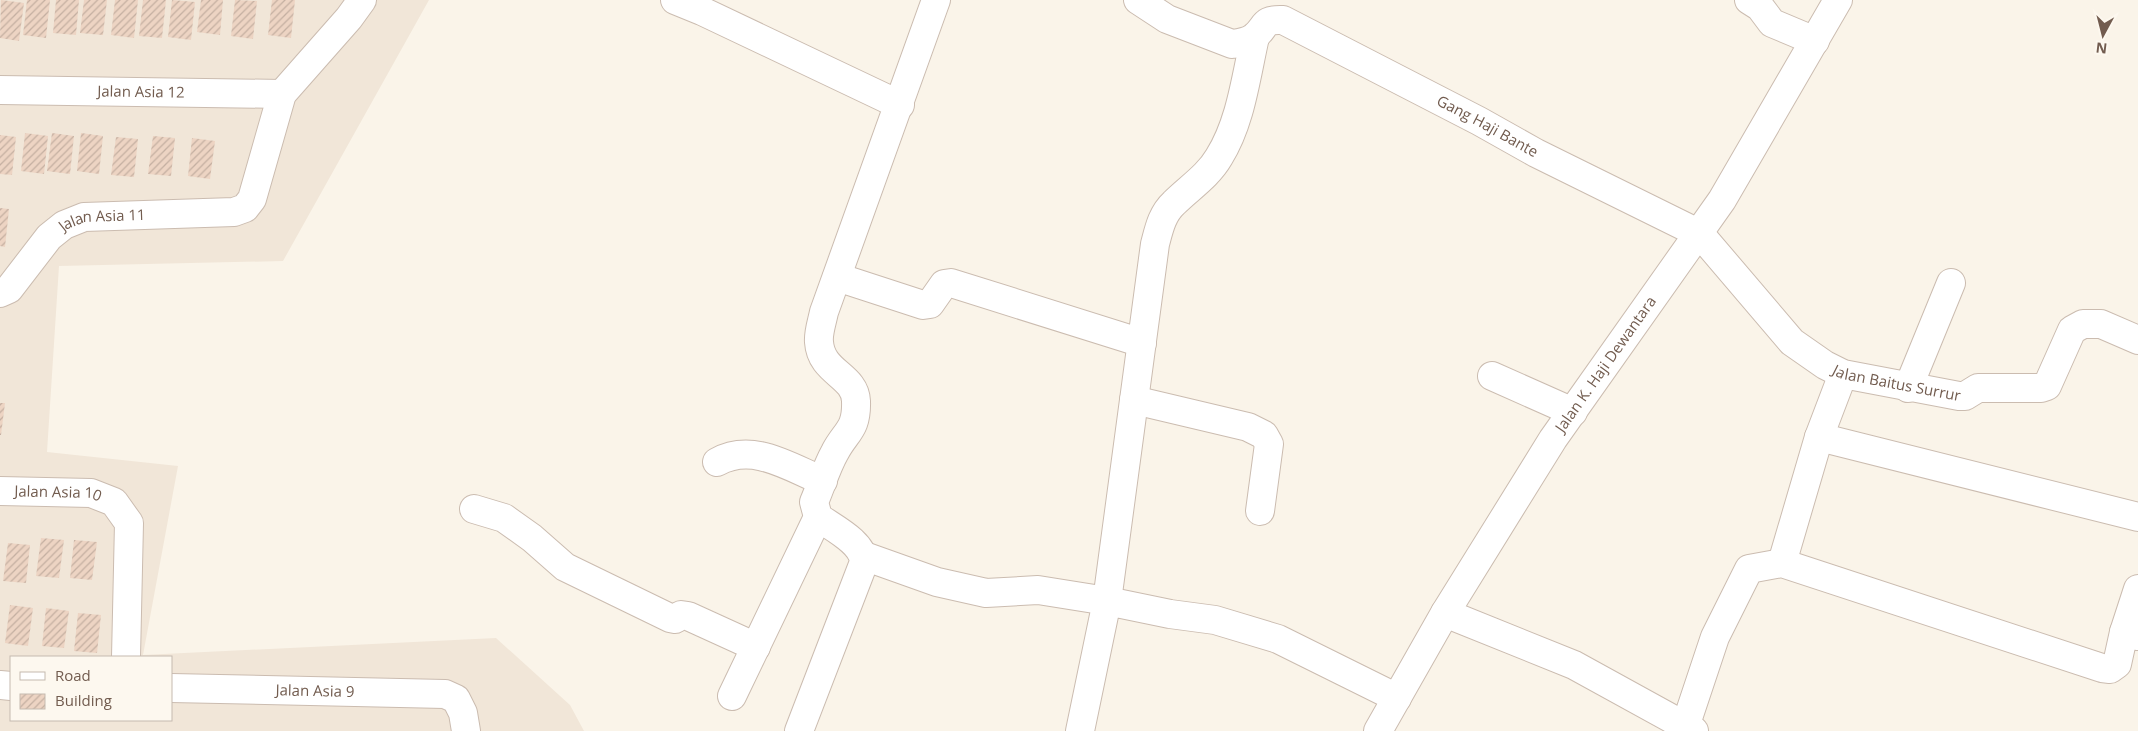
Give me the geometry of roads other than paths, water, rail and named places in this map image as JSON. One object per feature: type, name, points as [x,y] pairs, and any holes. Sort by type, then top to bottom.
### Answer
[{"type":"street","points":[[282,94],[349,18],[362,0]]},
{"type":"street","points":[[675,0],[900,105]]},
{"type":"street","points":[[799,731],[864,562],[864,556],[859,547],[818,517],[814,502],[835,452],[853,429],[856,400],[851,384],[834,372],[822,356],[819,341],[824,312],[900,105],[936,0]]},
{"type":"street","points":[[1138,0],[1167,19],[1232,44],[1240,43],[1264,28]]},
{"type":"street","points":[[1749,0],[1760,7],[1772,23],[1815,41]]},
{"type":"street","name":"Jalan K. Haji Dewantara","points":[[1378,731],[1445,613],[1553,439],[1700,234],[1722,200],[1838,0]]},
{"type":"street","name":"Gang Haji Bante","points":[[1264,28],[1283,20],[1536,153],[1700,234]]},
{"type":"street","points":[[1080,731],[1107,601],[1155,244],[1161,220],[1172,204],[1196,184],[1218,160],[1228,144],[1264,28]]},
{"type":"street","name":"Jalan Asia 12","points":[[0,90],[282,94]]},
{"type":"street","name":"Jalan Asia 11","points":[[0,293],[8,289],[49,238],[64,225],[84,217],[234,212],[246,208],[252,199],[282,94]]},
{"type":"street","name":"Jalan Baitus Surrur","points":[[1700,234],[1792,342],[1843,374],[1908,388],[1959,396],[1965,396],[1978,388],[2042,388],[2046,386],[2072,330],[2083,324],[2101,324],[2138,340]]},
{"type":"street","points":[[837,277],[923,305],[930,304],[941,286],[951,283],[1142,343]]},
{"type":"street","points":[[1908,388],[1951,283]]},
{"type":"street","points":[[1782,563],[1819,437],[1843,374]]},
{"type":"street","points":[[1492,376],[1573,412]]},
{"type":"street","points":[[1134,400],[1248,427],[1264,435],[1269,444],[1260,511]]},
{"type":"street","points":[[1819,437],[2138,517]]},
{"type":"street","points":[[717,462],[728,456],[745,453],[764,456],[823,481]]},
{"type":"street","name":"Jalan Asia 10","points":[[0,491],[91,493],[114,502],[129,523],[126,656]]},
{"type":"street","points":[[474,509],[504,518],[532,538],[565,567],[670,618],[681,615],[688,616],[756,647]]},
{"type":"street","points":[[732,696],[818,517]]},
{"type":"street","points":[[864,556],[937,582],[986,593],[1038,590],[1107,601],[1170,614],[1215,620],[1278,639],[1396,698]]},
{"type":"street","points":[[1445,613],[1574,665],[1690,729],[1715,637],[1750,569],[1782,563],[2102,668],[2110,669],[2117,664],[2131,634],[2138,590]]},
{"type":"street","name":"Jalan Asia 9","points":[[172,688],[428,692],[445,694],[456,699],[463,714],[466,731]]}]
